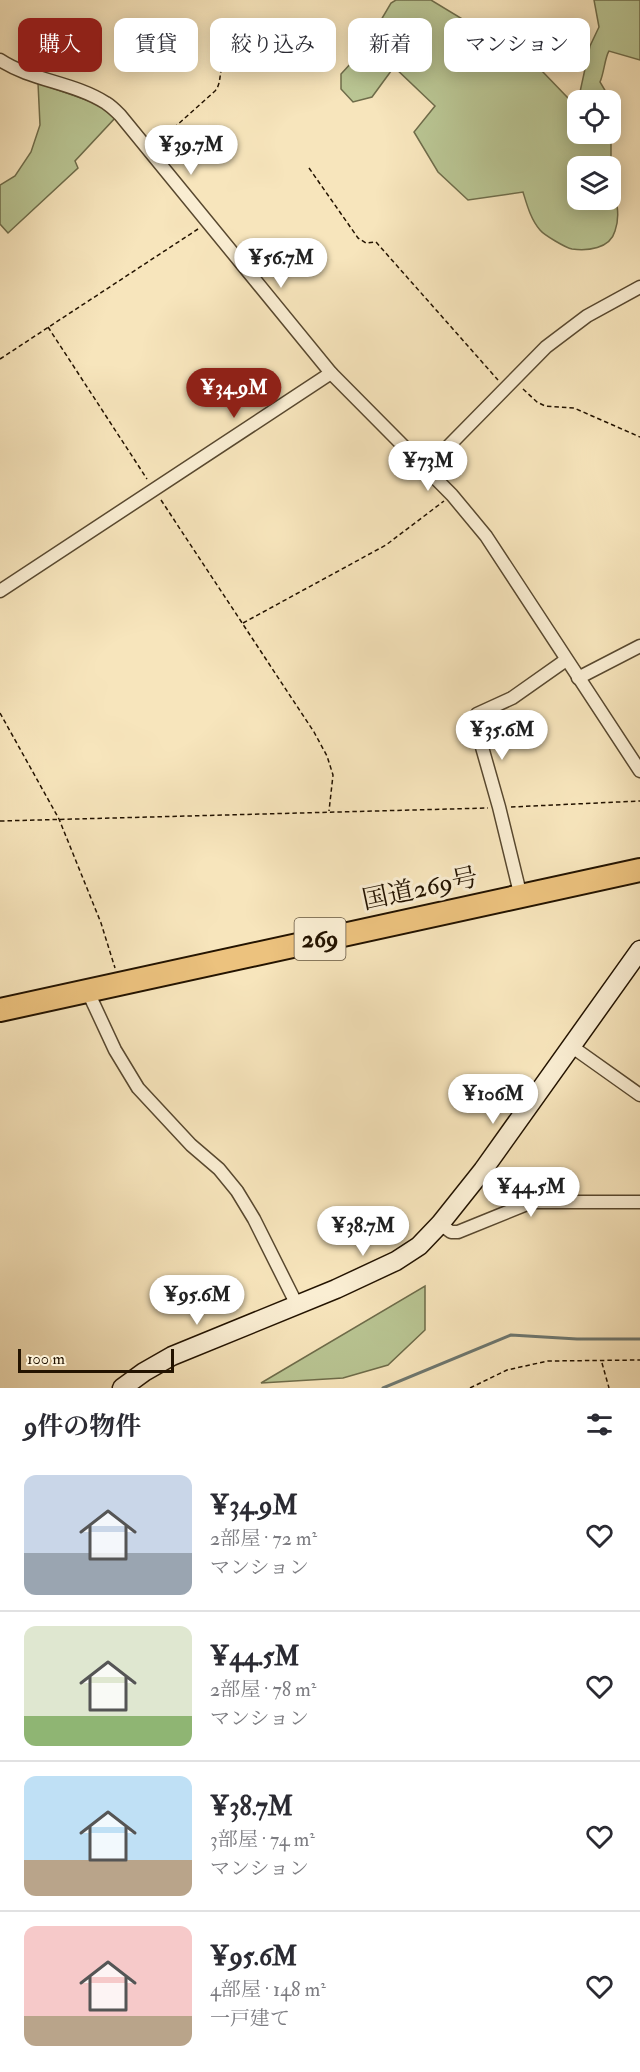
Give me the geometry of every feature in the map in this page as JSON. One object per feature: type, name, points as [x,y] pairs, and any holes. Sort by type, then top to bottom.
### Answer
[{"type":"highway","name":"国道269号","points":[[0,1011],[640,870]]},
{"type":"street","points":[[0,60],[35,77],[63,85],[106,103],[120,115],[331,373],[452,495],[486,536],[640,771]]},
{"type":"street","points":[[426,469],[546,347],[588,316],[640,287]]},
{"type":"street","points":[[0,591],[331,373]]},
{"type":"street","points":[[578,678],[640,646]]},
{"type":"street","points":[[521,897],[500,807],[474,719],[477,714],[512,698],[566,660]]},
{"type":"street","points":[[122,1388],[172,1356],[297,1305],[396,1261],[419,1246],[440,1224],[483,1170],[640,950]]},
{"type":"street","points":[[88,992],[116,1050],[138,1088],[190,1145],[219,1169],[237,1191],[254,1219],[297,1305]]},
{"type":"street","points":[[571,1046],[640,1095]]},
{"type":"street","points":[[440,1224],[451,1232],[458,1232],[532,1203],[640,1202]]},
{"type":"path","points":[[150,149],[219,87],[221,72]]},
{"type":"path","points":[[309,168],[358,238],[366,243],[376,242],[509,384],[545,406],[574,408],[640,437]]},
{"type":"path","points":[[0,359],[208,222]]},
{"type":"path","points":[[48,327],[314,732],[327,756],[333,775],[329,812]]},
{"type":"path","points":[[242,623],[386,545],[452,495]]},
{"type":"path","points":[[0,713],[59,819],[101,923],[120,985]]},
{"type":"path","points":[[0,821],[640,801]]},
{"type":"path","points":[[470,1388],[507,1370],[548,1361],[640,1360]]},
{"type":"path","points":[[601,1361],[609,1388]]},
{"type":"green space","points":[[396,0],[431,0],[461,18],[444,18],[444,72],[543,72],[567,97],[567,144],[611,144],[611,156],[567,156],[567,210],[618,210],[615,231],[608,242],[591,249],[569,248],[555,241],[537,226],[523,192],[468,200],[438,172],[414,132],[435,106],[399,72],[432,72],[432,18],[382,18],[391,3]]},
{"type":"green space","points":[[594,0],[640,0],[640,60],[609,51],[600,82],[605,90],[580,90],[584,72],[590,72],[590,46],[599,27]]},
{"type":"green space","points":[[348,66],[348,72],[390,72],[372,97],[353,102],[341,89],[341,74]]},
{"type":"green space","points":[[38,83],[101,105],[116,117],[75,161],[78,168],[8,233],[0,224],[0,185],[15,176],[31,152],[40,125]]},
{"type":"green space","points":[[425,1286],[425,1330],[388,1365],[343,1378],[261,1383]]},
{"type":"waterway","points":[[383,1388],[511,1335],[577,1339],[640,1339]]}]
